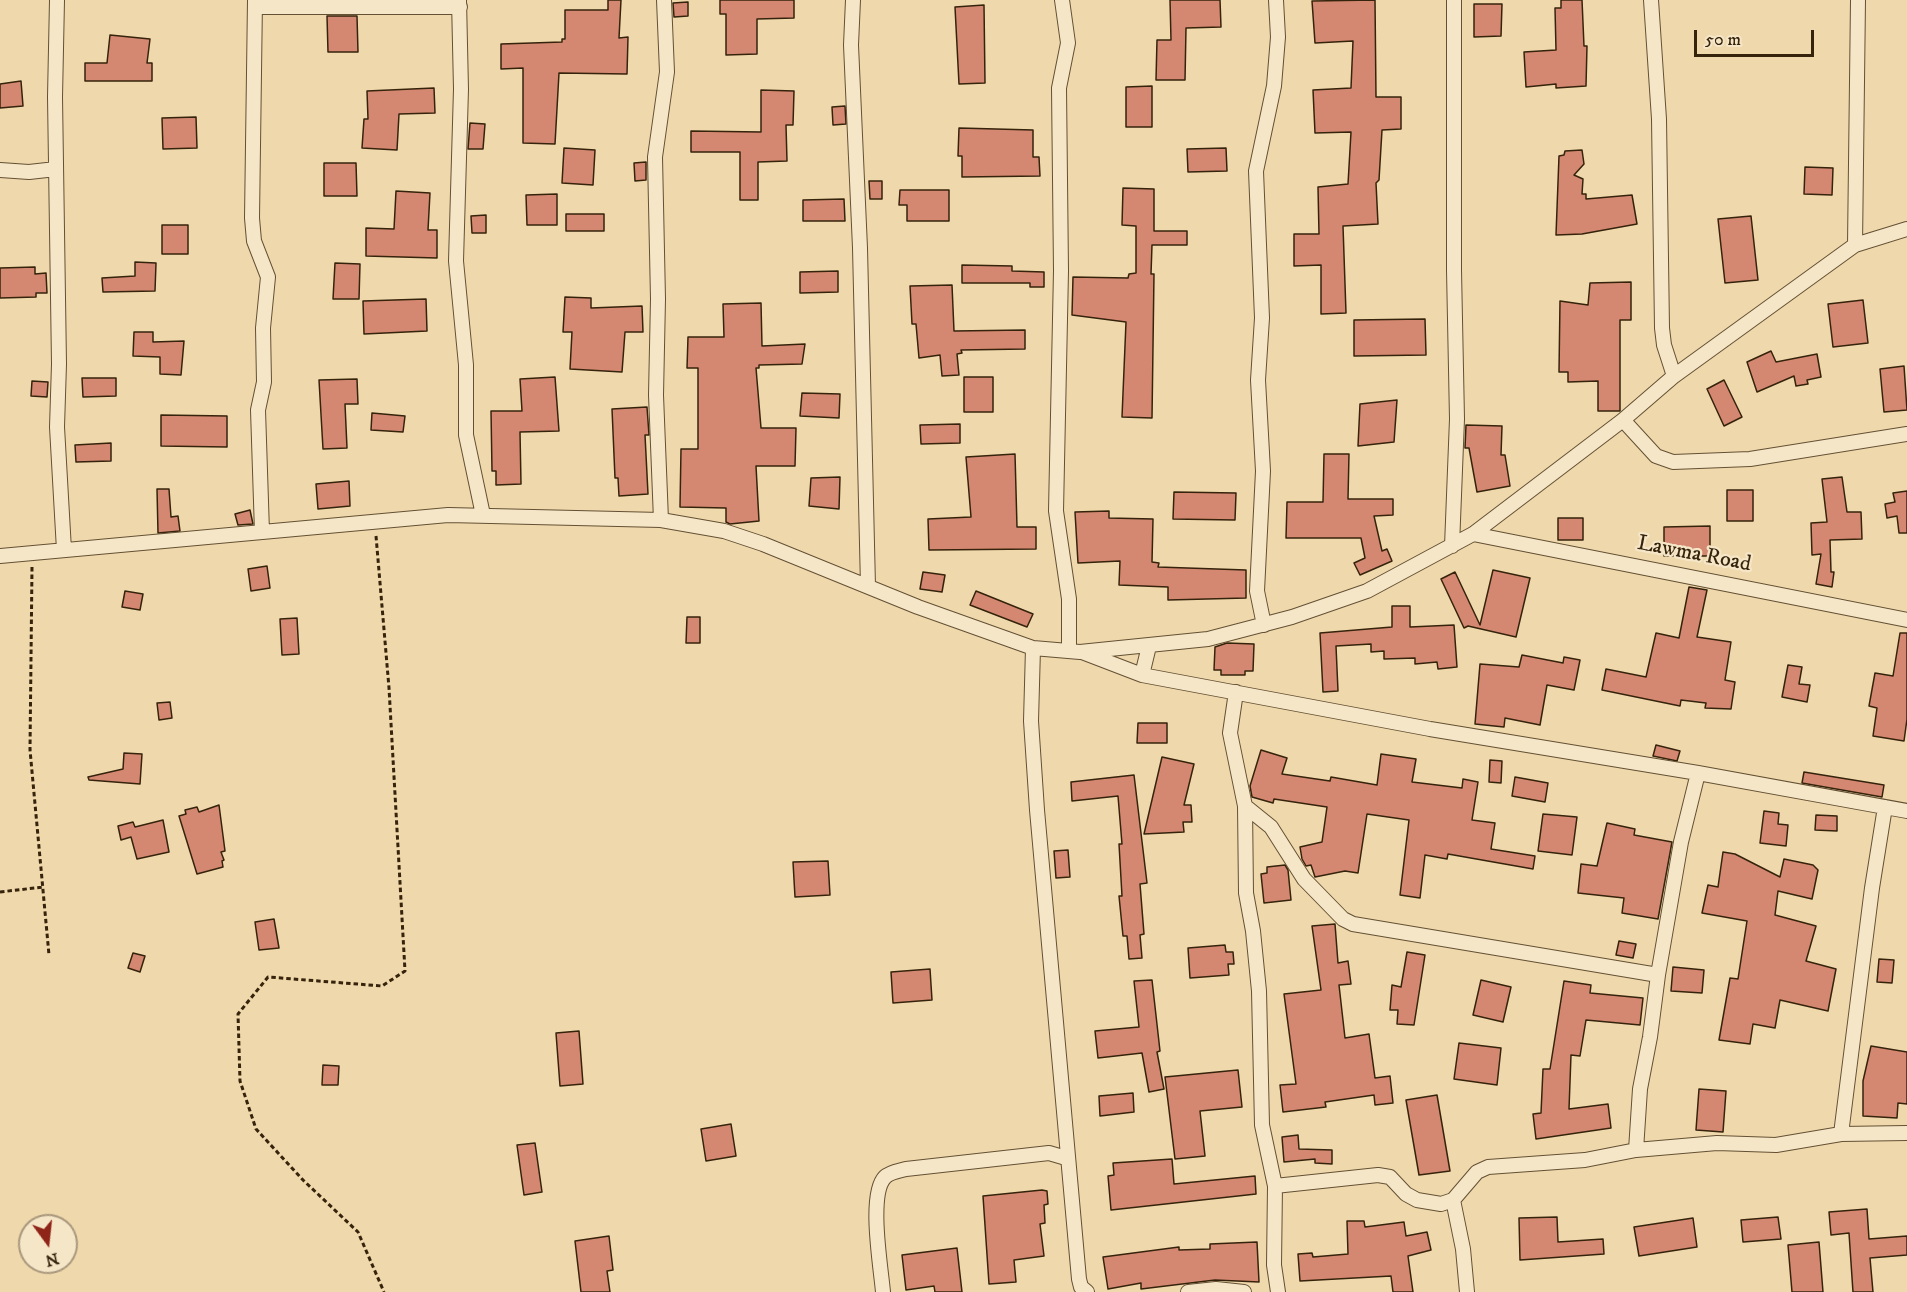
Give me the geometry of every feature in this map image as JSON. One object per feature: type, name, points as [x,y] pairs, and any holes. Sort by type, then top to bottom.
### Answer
[{"type":"street","points":[[57,0],[56,169],[59,364],[57,427],[64,550]]},
{"type":"street","points":[[661,520],[656,394],[658,299],[655,157],[667,72],[663,0]]},
{"type":"street","points":[[854,0],[851,45],[860,248],[868,586]]},
{"type":"street","points":[[1062,0],[1068,43],[1059,88],[1061,271],[1056,511],[1070,600],[1075,651]]},
{"type":"street","points":[[1264,625],[1257,591],[1263,471],[1258,380],[1262,318],[1256,171],[1274,86],[1278,37],[1276,0]]},
{"type":"street","points":[[1452,546],[1457,419],[1454,270],[1454,0]]},
{"type":"street","points":[[1651,0],[1659,119],[1662,328],[1674,376]]},
{"type":"street","points":[[1855,245],[1858,0]]},
{"type":"street","points":[[262,532],[258,410],[264,382],[264,328],[268,277],[254,241],[252,218],[255,4],[460,3],[461,89],[456,261],[466,365],[466,435],[483,515]]},
{"type":"street","points":[[0,170],[29,172],[56,169]]},
{"type":"street","points":[[0,556],[448,515],[661,520],[724,531],[1033,648],[1075,651],[1208,639],[1264,625],[1367,591],[1473,534],[1623,420],[1674,376],[1855,245],[1907,229]]},
{"type":"street","points":[[1623,420],[1656,456],[1673,462],[1750,459],[1907,434]]},
{"type":"street","name":"Lawma Road","points":[[1473,534],[1907,620]]},
{"type":"street","points":[[1142,675],[1149,646]]},
{"type":"street","points":[[1033,648],[1031,721],[1066,1158],[1078,1279],[1081,1287],[1087,1292]]},
{"type":"street","points":[[1075,651],[1142,675],[1430,729],[1698,773],[1907,811]]},
{"type":"street","points":[[1236,692],[1230,733],[1245,806],[1246,893],[1253,931],[1258,991],[1262,1125],[1275,1186],[1274,1265],[1278,1292]]},
{"type":"street","points":[[1636,1150],[1640,1089],[1658,975],[1681,842],[1698,773]]},
{"type":"street","points":[[1245,806],[1271,827],[1304,879],[1343,919],[1353,924],[1658,975]]},
{"type":"street","points":[[1841,1134],[1872,888],[1885,807]]},
{"type":"street","points":[[1275,1186],[1378,1176],[1390,1177],[1406,1194],[1417,1200],[1441,1204],[1453,1200],[1477,1172],[1488,1167],[1585,1160],[1636,1150],[1717,1143],[1776,1144],[1841,1134],[1907,1133]]},
{"type":"street","points":[[883,1292],[876,1204],[885,1177],[906,1169],[1049,1153],[1066,1158]]},
{"type":"street","points":[[1453,1200],[1463,1249],[1467,1292]]},
{"type":"street","points":[[1188,1292],[1216,1289],[1244,1292]]},
{"type":"path","points":[[375,522],[389,688],[405,971],[381,986],[268,977],[238,1014],[240,1081],[256,1129],[303,1180],[358,1232],[384,1292]]},
{"type":"path","points":[[32,553],[30,750],[49,954]]},
{"type":"path","points":[[0,892],[43,887]]},
{"type":"building","points":[[608,0],[621,0],[619,38],[628,37],[627,74],[559,73],[555,144],[523,143],[523,68],[501,69],[501,44],[562,42],[562,39],[565,39],[565,10],[608,10]]},
{"type":"building","points":[[720,0],[794,0],[794,18],[757,19],[757,54],[726,55],[726,14],[720,14]]},
{"type":"building","points":[[1170,0],[1220,0],[1221,27],[1186,28],[1185,80],[1156,80],[1157,40],[1171,40]]},
{"type":"building","points":[[1375,0],[1376,97],[1401,97],[1401,129],[1382,130],[1379,180],[1376,183],[1378,224],[1343,226],[1346,313],[1321,314],[1321,265],[1294,266],[1294,234],[1319,234],[1318,187],[1348,184],[1351,132],[1315,133],[1313,90],[1351,88],[1353,41],[1315,43],[1312,1]]},
{"type":"building","points":[[1561,0],[1582,0],[1584,46],[1587,46],[1586,86],[1556,88],[1556,84],[1526,87],[1524,52],[1556,50],[1555,8],[1561,8]]},
{"type":"building","points":[[688,2],[688,16],[674,17],[673,3]]},
{"type":"building","points":[[1474,4],[1502,4],[1501,36],[1474,37]]},
{"type":"building","points":[[984,5],[985,83],[959,84],[955,7]]},
{"type":"building","points":[[327,16],[357,16],[358,52],[328,52]]},
{"type":"building","points":[[110,35],[150,39],[147,63],[152,63],[152,81],[85,81],[85,63],[107,63]]},
{"type":"building","points":[[21,81],[23,106],[0,108],[0,84]]},
{"type":"building","points":[[1152,86],[1152,127],[1126,127],[1126,87]]},
{"type":"building","points":[[434,88],[435,113],[399,114],[397,150],[362,148],[364,119],[368,119],[367,91]]},
{"type":"building","points":[[761,90],[794,91],[793,125],[786,125],[787,161],[758,162],[758,200],[740,200],[740,152],[691,152],[691,131],[761,132]]},
{"type":"building","points":[[845,106],[846,124],[833,125],[832,107]]},
{"type":"building","points":[[196,117],[197,148],[163,149],[162,118]]},
{"type":"building","points":[[470,123],[485,124],[483,149],[468,149]]},
{"type":"building","points":[[959,128],[1033,130],[1033,157],[1039,157],[1040,176],[962,177],[962,156],[958,156]]},
{"type":"building","points":[[564,148],[595,150],[593,185],[562,183]]},
{"type":"building","points":[[1226,148],[1227,171],[1188,172],[1187,149]]},
{"type":"building","points":[[1582,150],[1584,164],[1574,175],[1583,179],[1582,194],[1586,194],[1586,199],[1632,195],[1637,224],[1582,234],[1556,235],[1559,156],[1564,155],[1565,151]]},
{"type":"building","points":[[646,162],[646,180],[635,181],[634,163]]},
{"type":"building","points":[[324,163],[356,163],[357,196],[324,196]]},
{"type":"building","points":[[1805,167],[1833,168],[1832,195],[1804,194]]},
{"type":"building","points":[[869,181],[882,181],[882,199],[870,199]]},
{"type":"building","points":[[1123,188],[1154,189],[1154,231],[1187,231],[1187,245],[1152,245],[1151,274],[1154,274],[1152,418],[1122,417],[1126,322],[1072,315],[1073,277],[1128,278],[1129,274],[1136,273],[1136,226],[1122,225]]},
{"type":"building","points":[[900,190],[949,190],[949,221],[907,221],[907,205],[899,205]]},
{"type":"building","points":[[396,191],[430,193],[428,230],[437,230],[437,258],[366,256],[366,228],[394,229]]},
{"type":"building","points":[[557,194],[557,225],[527,225],[526,195]]},
{"type":"building","points":[[844,199],[845,221],[803,221],[803,200]]},
{"type":"building","points":[[566,214],[604,214],[604,231],[566,231]]},
{"type":"building","points":[[486,215],[486,233],[472,233],[471,216]]},
{"type":"building","points":[[1751,216],[1758,280],[1725,283],[1718,219]]},
{"type":"building","points":[[162,225],[188,225],[188,254],[162,254]]},
{"type":"building","points":[[135,262],[156,263],[155,291],[103,292],[102,278],[135,276]]},
{"type":"building","points":[[335,263],[360,264],[359,299],[333,299]]},
{"type":"building","points":[[962,265],[1012,266],[1012,271],[1044,272],[1044,287],[1030,287],[1030,283],[962,283]]},
{"type":"building","points":[[35,267],[35,274],[46,273],[47,293],[36,293],[36,297],[0,298],[0,268]]},
{"type":"building","points":[[838,271],[838,292],[800,293],[800,272]]},
{"type":"building","points":[[1631,282],[1631,320],[1620,320],[1620,411],[1598,411],[1598,381],[1568,382],[1568,372],[1559,372],[1560,301],[1588,305],[1590,283]]},
{"type":"building","points":[[952,285],[954,331],[1025,330],[1025,349],[961,350],[962,353],[957,354],[959,375],[942,376],[940,355],[919,358],[916,324],[912,324],[910,286]]},
{"type":"building","points":[[565,297],[591,298],[591,308],[642,306],[643,332],[625,332],[622,372],[570,369],[572,332],[563,332]]},
{"type":"building","points":[[426,299],[427,331],[364,334],[363,301]]},
{"type":"building","points":[[1863,300],[1868,343],[1833,347],[1828,304]]},
{"type":"building","points":[[761,303],[762,346],[805,344],[802,364],[759,365],[759,368],[756,368],[761,428],[796,428],[795,466],[756,466],[759,521],[730,524],[726,522],[726,508],[680,507],[681,449],[698,449],[698,368],[687,368],[688,337],[724,337],[723,304]]},
{"type":"building","points":[[1425,319],[1426,355],[1354,356],[1354,320]]},
{"type":"building","points":[[134,332],[153,332],[153,342],[184,341],[181,375],[160,374],[160,357],[133,356]]},
{"type":"building","points":[[1771,351],[1776,362],[1817,354],[1821,377],[1807,380],[1808,384],[1796,386],[1794,376],[1757,392],[1747,362]]},
{"type":"building","points":[[1904,366],[1907,410],[1884,412],[1880,369]]},
{"type":"building","points":[[555,377],[559,431],[520,432],[521,484],[496,485],[496,471],[492,471],[491,411],[522,411],[520,379]]},
{"type":"building","points":[[964,377],[993,377],[993,412],[964,412]]},
{"type":"building","points":[[82,378],[116,378],[116,396],[83,397]]},
{"type":"building","points":[[357,379],[358,404],[345,404],[347,448],[323,449],[319,380]]},
{"type":"building","points":[[1724,380],[1742,417],[1724,426],[1707,389]]},
{"type":"building","points":[[32,381],[48,382],[47,397],[31,396]]},
{"type":"building","points":[[802,393],[840,394],[839,418],[800,416]]},
{"type":"building","points":[[1397,400],[1394,442],[1358,446],[1360,404]]},
{"type":"building","points":[[647,407],[649,435],[645,435],[648,494],[619,496],[618,478],[615,478],[612,409]]},
{"type":"building","points":[[372,413],[405,416],[403,432],[371,430]]},
{"type":"building","points":[[161,415],[227,416],[227,447],[161,446]]},
{"type":"building","points":[[960,424],[960,443],[921,444],[920,425]]},
{"type":"building","points":[[1466,425],[1502,426],[1501,455],[1505,455],[1510,486],[1477,492],[1469,448],[1465,448]]},
{"type":"building","points":[[111,443],[111,461],[76,462],[75,445]]},
{"type":"building","points":[[1015,454],[1017,527],[1036,527],[1036,549],[929,550],[928,519],[971,517],[966,457]]},
{"type":"building","points":[[1324,454],[1349,454],[1348,499],[1393,499],[1393,515],[1374,516],[1382,551],[1387,549],[1392,561],[1360,575],[1354,563],[1365,558],[1361,538],[1286,538],[1287,502],[1323,502]]},
{"type":"building","points":[[840,477],[839,509],[809,506],[811,478]]},
{"type":"building","points":[[1842,477],[1847,512],[1861,512],[1862,539],[1830,540],[1831,572],[1834,572],[1832,587],[1816,584],[1821,554],[1812,555],[1811,523],[1827,522],[1822,479]]},
{"type":"building","points":[[349,481],[350,506],[318,509],[316,484]]},
{"type":"building","points":[[157,489],[169,489],[171,517],[178,516],[180,531],[158,533]]},
{"type":"building","points":[[1727,490],[1753,490],[1753,521],[1727,521]]},
{"type":"building","points":[[1907,491],[1907,533],[1899,533],[1897,516],[1887,518],[1885,504],[1895,502],[1893,493]]},
{"type":"building","points":[[1174,492],[1236,493],[1235,520],[1173,519]]},
{"type":"building","points":[[250,510],[253,524],[238,525],[235,514]]},
{"type":"building","points":[[1109,511],[1109,518],[1153,519],[1152,562],[1159,563],[1158,567],[1246,570],[1246,598],[1168,600],[1168,587],[1119,585],[1120,561],[1078,563],[1075,512]]},
{"type":"building","points":[[1558,518],[1583,518],[1583,540],[1558,540]]},
{"type":"building","points":[[1710,526],[1710,556],[1664,556],[1664,527]]},
{"type":"building","points":[[267,566],[270,588],[251,591],[248,569]]},
{"type":"building","points":[[1493,570],[1530,578],[1516,637],[1468,626],[1464,628],[1441,579],[1455,572],[1480,625]]},
{"type":"building","points":[[923,572],[945,575],[942,592],[920,589]]},
{"type":"building","points":[[1689,587],[1707,590],[1697,637],[1731,642],[1725,680],[1735,682],[1731,709],[1705,708],[1706,703],[1681,700],[1680,706],[1602,690],[1606,669],[1646,677],[1656,633],[1679,638]]},
{"type":"building","points":[[125,591],[143,594],[140,610],[122,607]]},
{"type":"building","points":[[976,591],[1033,614],[1027,627],[970,605]]},
{"type":"building","points":[[1392,606],[1410,606],[1410,627],[1454,625],[1457,667],[1438,669],[1437,662],[1415,664],[1415,658],[1384,659],[1384,651],[1371,652],[1371,644],[1336,646],[1338,691],[1323,692],[1320,633],[1392,627]]},
{"type":"building","points":[[687,617],[700,617],[700,643],[686,643]]},
{"type":"building","points":[[297,618],[299,654],[282,655],[280,619]]},
{"type":"building","points":[[1900,633],[1907,633],[1907,719],[1904,741],[1873,736],[1877,708],[1869,706],[1875,673],[1893,676]]},
{"type":"building","points":[[1227,643],[1254,644],[1253,671],[1245,671],[1245,675],[1221,675],[1221,670],[1214,670],[1215,647]]},
{"type":"building","points":[[1522,655],[1563,663],[1564,657],[1580,660],[1574,690],[1547,685],[1540,725],[1505,718],[1504,727],[1475,724],[1480,664],[1519,667]]},
{"type":"building","points":[[1788,665],[1802,667],[1799,684],[1810,685],[1807,702],[1782,697]]},
{"type":"building","points":[[170,702],[172,718],[159,720],[157,703]]},
{"type":"building","points":[[1138,723],[1167,723],[1167,743],[1137,743]]},
{"type":"building","points":[[1656,745],[1680,751],[1677,761],[1653,756]]},
{"type":"building","points":[[1261,750],[1287,758],[1282,774],[1330,781],[1331,777],[1377,785],[1381,754],[1416,759],[1412,782],[1462,788],[1463,779],[1478,782],[1472,820],[1495,823],[1491,849],[1535,856],[1533,869],[1448,854],[1447,859],[1425,855],[1420,898],[1400,895],[1409,820],[1367,814],[1358,873],[1345,871],[1315,877],[1311,865],[1306,866],[1302,859],[1300,847],[1322,842],[1327,807],[1274,799],[1273,803],[1252,797],[1250,786]]},
{"type":"building","points":[[124,753],[142,754],[140,784],[89,780],[88,777],[123,769]]},
{"type":"building","points":[[1162,757],[1194,764],[1184,805],[1191,805],[1192,822],[1183,822],[1184,832],[1144,834]]},
{"type":"building","points":[[1490,760],[1502,761],[1501,783],[1489,782]]},
{"type":"building","points":[[1804,772],[1884,785],[1882,797],[1802,783]]},
{"type":"building","points":[[1134,775],[1147,883],[1140,884],[1144,934],[1140,935],[1142,958],[1129,959],[1127,936],[1123,936],[1119,896],[1122,896],[1119,844],[1122,844],[1118,796],[1072,801],[1071,782]]},
{"type":"building","points":[[1515,777],[1548,783],[1545,802],[1512,796]]},
{"type":"building","points":[[219,805],[225,851],[221,852],[224,860],[222,861],[223,867],[197,874],[179,816],[186,814],[185,810],[197,807],[199,812]]},
{"type":"building","points":[[1764,811],[1779,813],[1778,824],[1788,825],[1786,846],[1760,843]]},
{"type":"building","points":[[1543,814],[1577,817],[1572,855],[1538,851]]},
{"type":"building","points":[[1816,815],[1837,816],[1837,831],[1815,830]]},
{"type":"building","points":[[163,820],[169,852],[137,859],[131,837],[121,840],[118,826],[133,822],[135,827]]},
{"type":"building","points":[[1607,823],[1635,829],[1634,835],[1672,842],[1658,919],[1622,913],[1624,898],[1578,893],[1581,864],[1597,866]]},
{"type":"building","points":[[1068,850],[1070,877],[1056,878],[1054,851]]},
{"type":"building","points":[[1723,852],[1735,854],[1780,877],[1784,859],[1813,865],[1818,870],[1812,899],[1778,891],[1775,915],[1816,926],[1806,961],[1836,969],[1828,1011],[1780,1000],[1775,1028],[1753,1024],[1750,1044],[1719,1040],[1730,978],[1738,979],[1747,921],[1702,913],[1708,885],[1718,887]]},
{"type":"building","points":[[828,861],[830,895],[795,897],[793,862]]},
{"type":"building","points":[[1285,865],[1288,870],[1291,900],[1264,903],[1261,874],[1267,873],[1267,867]]},
{"type":"building","points":[[274,919],[279,948],[259,950],[255,922]]},
{"type":"building","points":[[1335,924],[1338,963],[1348,961],[1351,984],[1339,985],[1345,1038],[1369,1034],[1375,1078],[1390,1076],[1393,1103],[1375,1105],[1374,1095],[1325,1102],[1326,1107],[1283,1112],[1280,1085],[1296,1084],[1284,994],[1321,990],[1312,926]]},
{"type":"building","points":[[1619,941],[1636,944],[1633,958],[1616,955]]},
{"type":"building","points":[[1225,945],[1226,952],[1233,952],[1234,964],[1228,964],[1229,975],[1190,978],[1188,948]]},
{"type":"building","points":[[1407,952],[1425,955],[1414,1025],[1397,1024],[1398,1010],[1390,1010],[1392,985],[1401,987]]},
{"type":"building","points":[[133,953],[145,956],[140,972],[128,968]]},
{"type":"building","points":[[1879,959],[1894,960],[1892,983],[1877,982]]},
{"type":"building","points":[[1673,967],[1704,970],[1702,993],[1671,991]]},
{"type":"building","points":[[930,969],[932,1000],[893,1003],[891,972]]},
{"type":"building","points":[[1152,980],[1160,1051],[1157,1052],[1164,1089],[1149,1092],[1142,1053],[1098,1058],[1095,1031],[1139,1027],[1134,981]]},
{"type":"building","points":[[1481,980],[1511,987],[1503,1022],[1473,1015]]},
{"type":"building","points":[[1564,981],[1591,985],[1590,993],[1643,998],[1640,1025],[1586,1020],[1580,1056],[1571,1055],[1569,1109],[1608,1104],[1611,1128],[1536,1139],[1533,1114],[1541,1113],[1543,1069],[1550,1069]]},
{"type":"building","points":[[579,1031],[583,1084],[560,1086],[556,1033]]},
{"type":"building","points":[[1459,1043],[1501,1048],[1497,1085],[1454,1079]]},
{"type":"building","points":[[1871,1046],[1907,1052],[1907,1104],[1898,1103],[1897,1118],[1863,1116],[1863,1081]]},
{"type":"building","points":[[323,1065],[339,1066],[338,1085],[322,1085]]},
{"type":"building","points":[[1238,1070],[1242,1107],[1200,1111],[1205,1156],[1175,1159],[1165,1077]]},
{"type":"building","points":[[1699,1089],[1726,1091],[1723,1132],[1696,1130]]},
{"type":"building","points":[[1133,1093],[1134,1112],[1100,1116],[1099,1096]]},
{"type":"building","points":[[1437,1095],[1450,1171],[1419,1175],[1406,1100]]},
{"type":"building","points":[[731,1124],[736,1156],[706,1161],[701,1129]]},
{"type":"building","points":[[1298,1135],[1299,1149],[1332,1150],[1332,1164],[1315,1163],[1315,1159],[1284,1162],[1282,1137]]},
{"type":"building","points":[[535,1143],[542,1192],[524,1195],[517,1145]]},
{"type":"building","points":[[1172,1159],[1174,1184],[1255,1176],[1256,1194],[1111,1210],[1108,1176],[1114,1175],[1113,1163]]},
{"type":"building","points":[[1047,1191],[1048,1204],[1044,1205],[1045,1223],[1040,1224],[1044,1256],[1014,1260],[1016,1282],[989,1284],[983,1196]]},
{"type":"building","points":[[1867,1209],[1869,1239],[1907,1236],[1907,1255],[1870,1258],[1873,1292],[1853,1292],[1849,1233],[1831,1235],[1829,1212]]},
{"type":"building","points":[[1557,1217],[1558,1242],[1603,1239],[1604,1254],[1520,1260],[1519,1218]]},
{"type":"building","points":[[1778,1217],[1781,1239],[1743,1242],[1741,1220]]},
{"type":"building","points":[[1693,1218],[1697,1247],[1639,1256],[1634,1227]]},
{"type":"building","points":[[1347,1221],[1364,1221],[1365,1227],[1404,1222],[1406,1236],[1427,1232],[1431,1250],[1408,1256],[1413,1292],[1393,1292],[1391,1276],[1300,1281],[1298,1254],[1312,1253],[1313,1257],[1348,1254]]},
{"type":"building","points":[[609,1236],[613,1270],[607,1271],[610,1292],[581,1292],[575,1241]]},
{"type":"building","points":[[1257,1242],[1259,1282],[1215,1280],[1141,1289],[1141,1283],[1108,1289],[1103,1257],[1179,1247],[1179,1250],[1210,1249],[1210,1244]]},
{"type":"building","points":[[1819,1242],[1823,1292],[1792,1292],[1788,1245]]},
{"type":"building","points":[[957,1248],[962,1292],[935,1292],[934,1286],[906,1290],[902,1255]]}]
